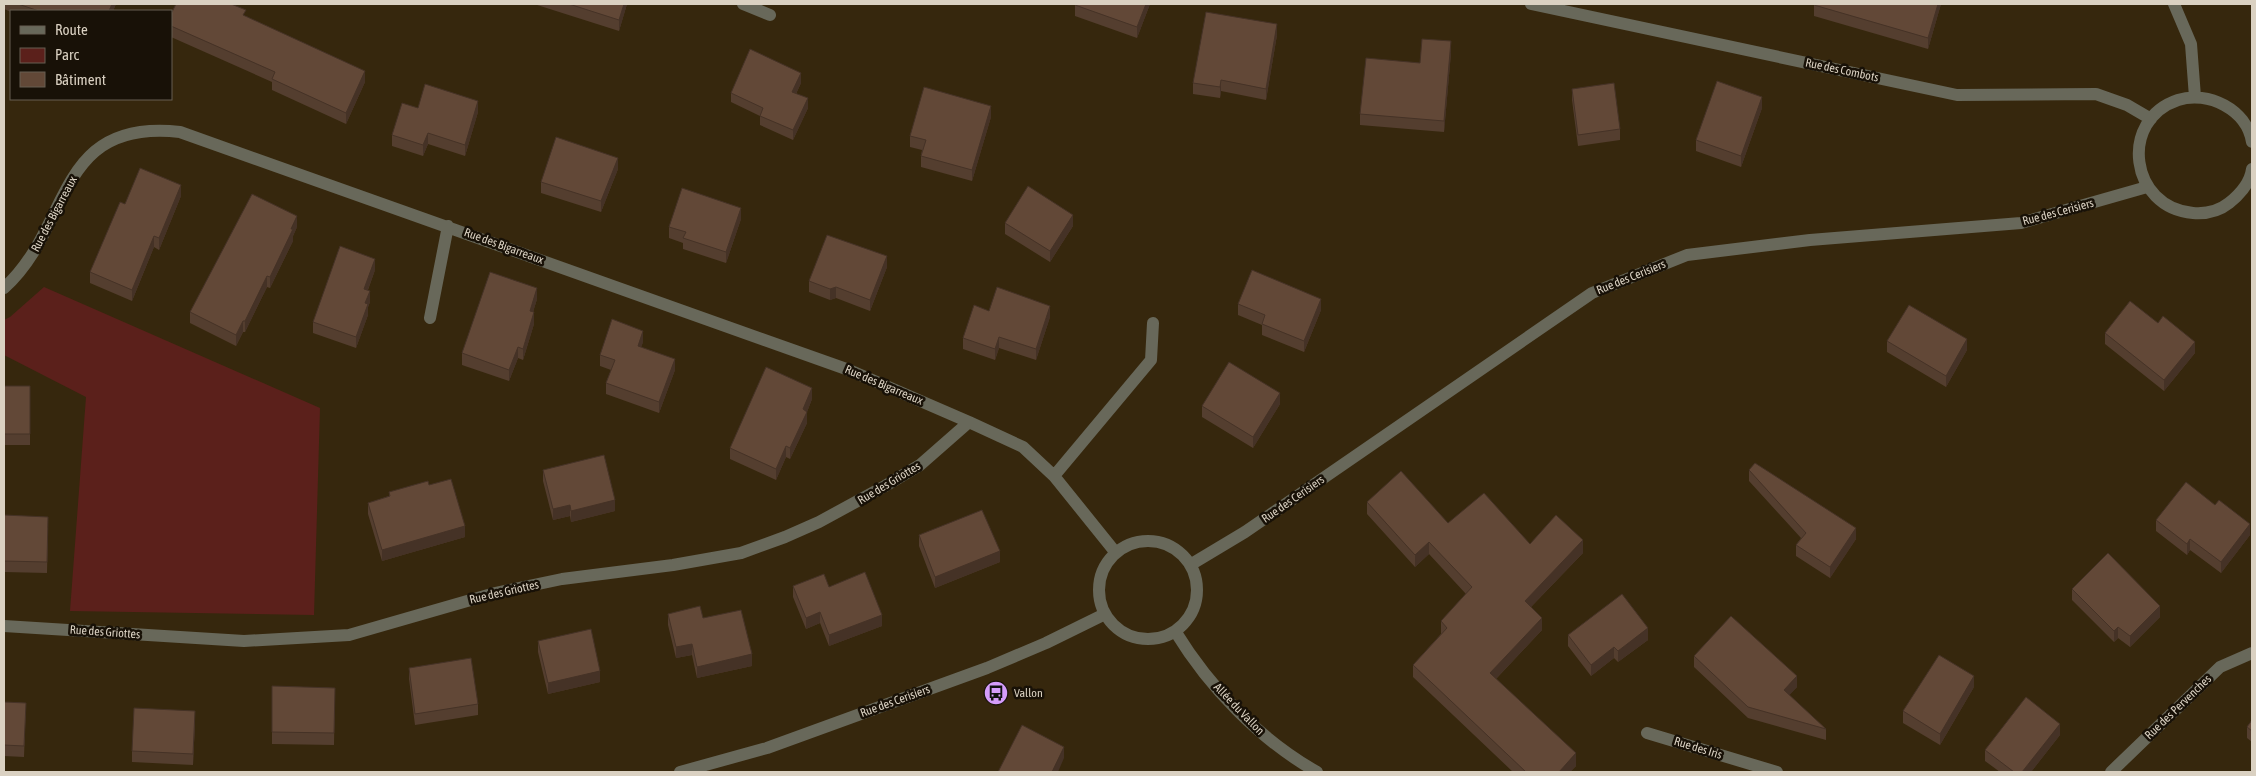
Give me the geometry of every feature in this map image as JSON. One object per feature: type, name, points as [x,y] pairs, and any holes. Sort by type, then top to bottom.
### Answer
[{"type":"street","points":[[743,4],[770,15]]},
{"type":"street","name":"Rue des Combots","points":[[1531,4],[1957,95],[2096,94],[2127,106],[2151,119]]},
{"type":"street","points":[[2174,4],[2191,44],[2195,98]]},
{"type":"street","points":[[2252,142],[2247,118],[2213,100],[2195,98],[2178,100],[2163,108],[2151,119],[2142,135],[2138,153],[2140,171],[2147,187],[2162,203],[2181,212],[2203,214],[2224,208],[2240,194],[2252,175],[2252,170]]},
{"type":"street","name":"Rue des Bigarreaux","points":[[4,288],[18,275],[33,254],[64,190],[93,151],[123,135],[146,130],[166,130],[193,135],[849,370],[969,422],[1023,447],[1054,476],[1116,553]]},
{"type":"street","name":"Rue des Cerisiers","points":[[1190,565],[1245,532],[1592,293],[1687,254],[1810,240],[2021,223],[2147,187]]},
{"type":"street","points":[[430,318],[448,226]]},
{"type":"street","points":[[1054,476],[1151,360],[1153,323]]},
{"type":"street","name":"Rue des Griottes","points":[[4,626],[244,641],[349,635],[494,593],[562,579],[673,565],[741,553],[819,522],[885,486],[920,465],[969,422]]},
{"type":"street","points":[[1156,541],[1176,549],[1190,565],[1195,574],[1197,596],[1190,616],[1175,631],[1159,639],[1141,639],[1124,634],[1116,628],[1105,614],[1099,598],[1099,582],[1105,566],[1116,553],[1134,542],[1156,541]]},
{"type":"street","name":"Rue des Cerisiers","points":[[680,772],[768,748],[987,668],[1046,643],[1105,614]]},
{"type":"street","name":"Allée du Vallon","points":[[1175,631],[1191,656],[1231,704],[1264,736],[1299,762],[1317,772]]},
{"type":"street","name":"Rue des Pervenches","points":[[2111,772],[2220,666],[2252,653]]},
{"type":"street","name":"Rue des Iris","points":[[1647,733],[1778,772]]},
{"type":"green space","points":[[44,287],[320,408],[314,615],[70,611],[86,397],[4,355],[4,320],[10,317]]},
{"type":"building","points":[[18,4],[112,4],[109,10],[36,10]]},
{"type":"building","points":[[176,4],[231,4],[246,10],[243,15],[365,71],[346,113],[272,79],[275,72],[172,26],[172,12]]},
{"type":"building","points":[[569,4],[624,4],[619,20]]},
{"type":"building","points":[[1076,4],[1146,4],[1137,27]]},
{"type":"building","points":[[1815,4],[1938,4],[1928,38]]},
{"type":"building","points":[[1206,12],[1277,24],[1266,89],[1221,80],[1220,87],[1193,83]]},
{"type":"building","points":[[1422,39],[1451,41],[1444,121],[1360,114],[1366,58],[1420,63]]},
{"type":"building","points":[[750,49],[801,73],[792,92],[808,98],[793,130],[760,116],[763,108],[731,93]]},
{"type":"building","points":[[1717,81],[1762,97],[1741,156],[1696,140]]},
{"type":"building","points":[[1614,83],[1620,129],[1578,135],[1572,89]]},
{"type":"building","points":[[425,84],[478,101],[465,145],[428,133],[423,145],[392,135],[402,103],[418,108]]},
{"type":"building","points":[[924,87],[991,106],[972,170],[921,156],[926,140],[910,136]]},
{"type":"building","points":[[556,137],[618,158],[601,201],[541,182]]},
{"type":"building","points":[[140,168],[181,185],[159,238],[154,236],[132,290],[90,272],[120,202],[125,204]]},
{"type":"building","points":[[1028,186],[1073,215],[1050,251],[1005,223]]},
{"type":"building","points":[[682,188],[741,208],[726,252],[683,238],[686,232],[669,227]]},
{"type":"building","points":[[252,194],[297,216],[291,229],[293,229],[270,277],[267,276],[236,335],[190,312]]},
{"type":"building","points":[[827,235],[887,256],[870,300],[836,287],[830,289],[809,281]]},
{"type":"building","points":[[340,246],[375,259],[364,289],[370,291],[365,303],[368,304],[356,337],[313,322]]},
{"type":"building","points":[[1252,270],[1321,299],[1304,341],[1262,324],[1265,315],[1238,304]]},
{"type":"building","points":[[490,272],[537,288],[530,311],[534,312],[523,349],[518,347],[509,370],[462,353]]},
{"type":"building","points":[[997,287],[1050,306],[1036,349],[999,337],[995,349],[963,338],[974,305],[989,311]]},
{"type":"building","points":[[2130,301],[2158,323],[2163,316],[2195,342],[2164,380],[2105,333]]},
{"type":"building","points":[[1909,305],[1967,339],[1946,376],[1887,341]]},
{"type":"building","points":[[612,319],[643,331],[638,346],[675,359],[659,402],[606,383],[615,360],[600,355]]},
{"type":"building","points":[[1229,362],[1280,393],[1253,437],[1202,406]]},
{"type":"building","points":[[766,367],[812,388],[803,409],[807,412],[790,448],[786,446],[776,469],[730,448]]},
{"type":"building","points":[[4,386],[30,386],[30,434],[4,434]]},
{"type":"building","points":[[604,455],[615,500],[571,511],[570,505],[553,509],[543,470]]},
{"type":"building","points":[[1755,463],[1856,528],[1830,567],[1796,545],[1806,533],[1749,470]]},
{"type":"building","points":[[1401,471],[1448,523],[1484,493],[1530,544],[1556,515],[1583,540],[1525,601],[1542,618],[1490,673],[1576,753],[1559,772],[1526,772],[1413,665],[1447,628],[1441,621],[1472,587],[1429,542],[1415,555],[1367,502]]},
{"type":"building","points":[[451,479],[465,526],[382,550],[368,503],[390,496],[389,492],[428,481],[429,485]]},
{"type":"building","points":[[2186,482],[2215,505],[2219,500],[2250,524],[2221,562],[2190,539],[2187,544],[2156,520]]},
{"type":"building","points":[[982,510],[1000,551],[935,577],[919,535]]},
{"type":"building","points":[[4,515],[48,517],[47,562],[4,561]]},
{"type":"building","points":[[2108,553],[2160,606],[2130,636],[2118,627],[2114,631],[2072,589]]},
{"type":"building","points":[[865,572],[882,615],[829,635],[820,612],[806,618],[793,586],[824,574],[829,587]]},
{"type":"building","points":[[1622,594],[1648,628],[1618,651],[1614,647],[1591,665],[1568,635]]},
{"type":"building","points":[[700,606],[703,618],[741,610],[752,654],[697,667],[692,644],[676,647],[668,614]]},
{"type":"building","points":[[1731,616],[1797,676],[1784,690],[1826,729],[1748,707],[1694,656]]},
{"type":"building","points":[[591,629],[600,671],[548,683],[538,641]]},
{"type":"building","points":[[1939,655],[1974,676],[1940,734],[1903,711]]},
{"type":"building","points":[[471,658],[478,704],[415,714],[409,668]]},
{"type":"building","points":[[272,686],[335,688],[334,733],[272,732]]},
{"type":"building","points":[[2026,697],[2060,724],[2022,772],[2014,772],[1985,750]]},
{"type":"building","points":[[4,702],[26,703],[24,746],[4,745]]},
{"type":"building","points":[[134,708],[195,711],[193,754],[132,751]]},
{"type":"building","points":[[2252,720],[2252,731],[2247,727]]},
{"type":"building","points":[[1022,725],[1064,747],[1052,772],[998,772]]},
{"type":"place","name":"Vallon","points":[[996,693]]}]
